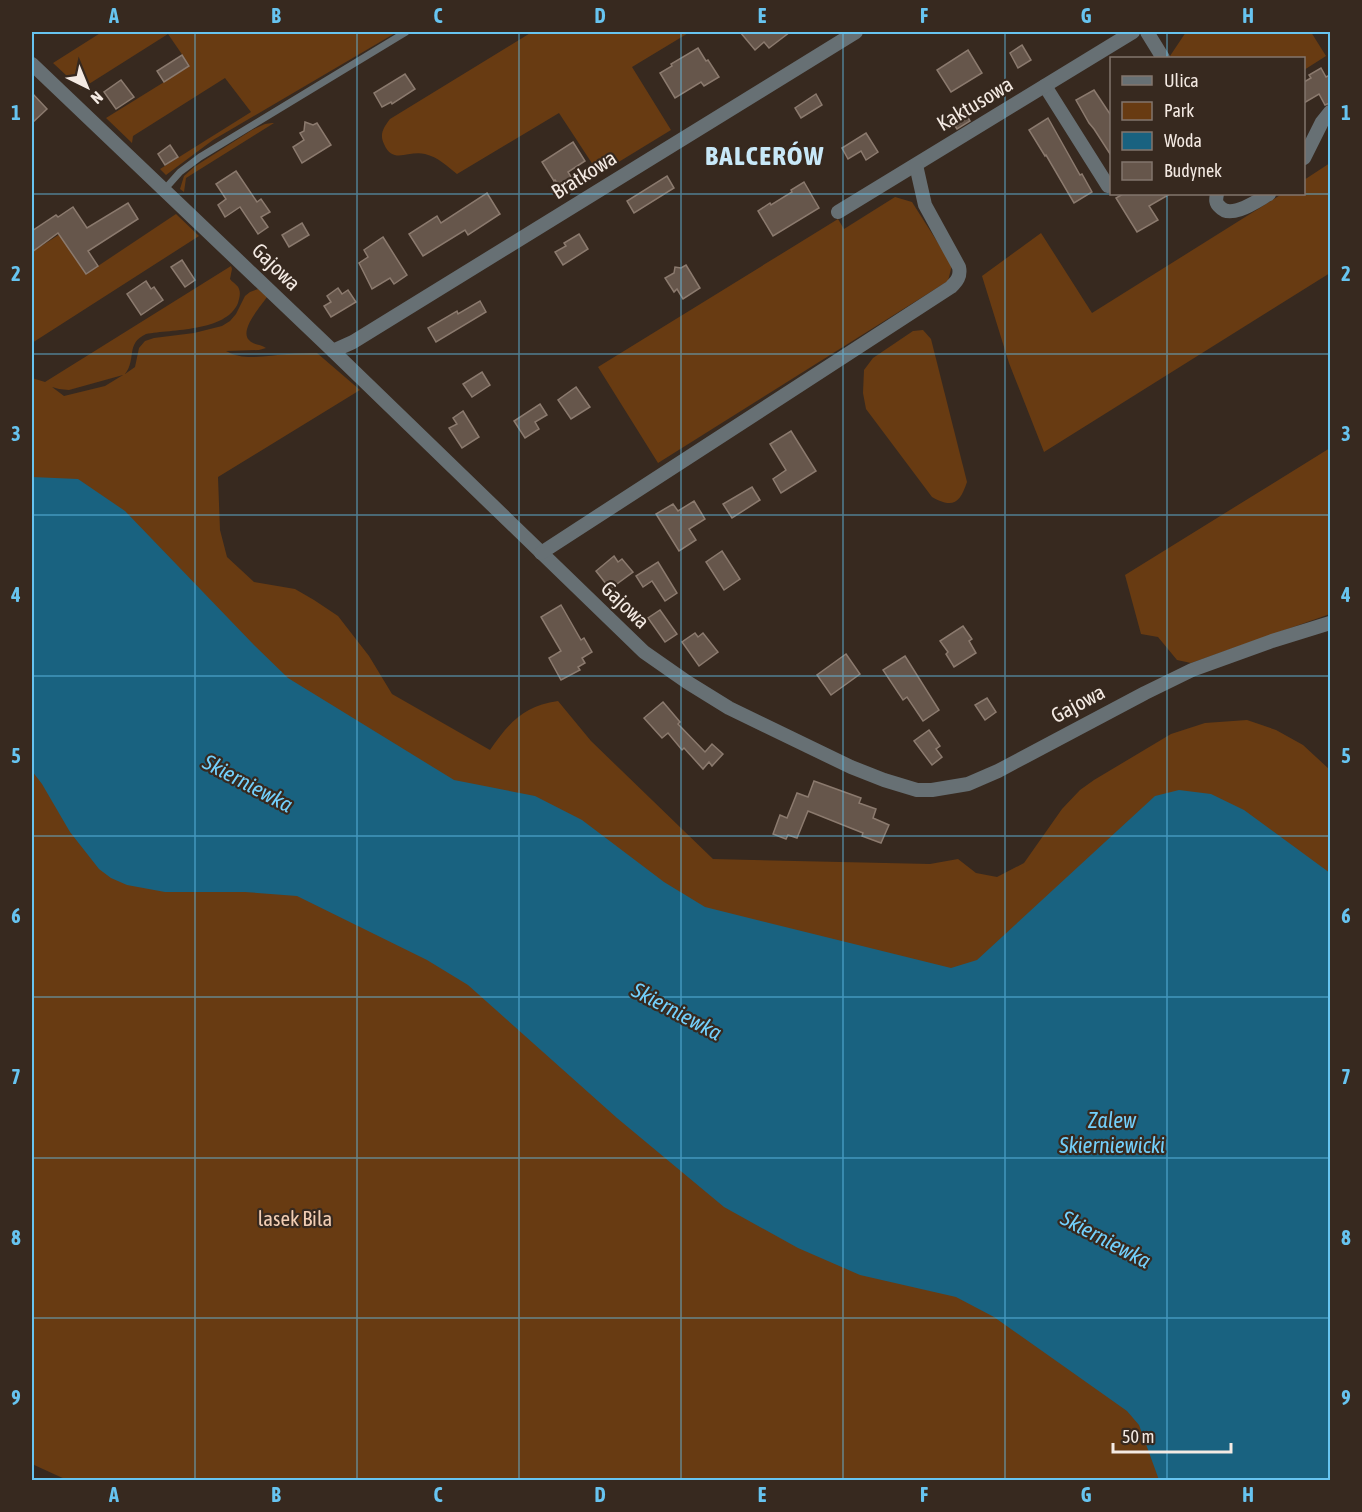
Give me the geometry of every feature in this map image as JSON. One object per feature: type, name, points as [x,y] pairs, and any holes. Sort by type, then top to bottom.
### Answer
[{"type":"street","name":"Bratkowa","points":[[333,351],[353,342],[856,32]]},
{"type":"street","name":"Kaktusowa","points":[[838,212],[1133,32]]},
{"type":"street","points":[[1147,32],[1162,57]]},
{"type":"street","name":"Gajowa","points":[[32,63],[644,652],[729,708],[851,767],[917,790],[933,790],[968,784],[998,771],[1192,670],[1330,623]]},
{"type":"street","points":[[1045,86],[1108,186]]},
{"type":"street","points":[[1305,131],[1329,113]]},
{"type":"street","points":[[1305,151],[1329,113]]},
{"type":"street","points":[[541,554],[951,287],[960,273],[959,267],[925,205],[916,165]]},
{"type":"street","points":[[1218,195],[1216,199],[1219,207],[1231,212],[1267,195]]},
{"type":"lane","points":[[164,190],[186,167],[207,152],[406,32]]},
{"type":"green space","points":[[102,32],[397,32],[213,140],[166,175],[160,169],[251,112],[225,78],[133,136],[132,143],[106,118],[190,66],[168,34],[81,89],[53,63]]},
{"type":"green space","points":[[532,32],[690,32],[632,67],[671,130],[599,174],[559,113],[457,174],[430,155],[419,153],[396,155],[388,150],[382,134],[390,119]]},
{"type":"green space","points":[[1186,32],[1311,32],[1326,56],[1305,69],[1305,57],[1170,56]]},
{"type":"green space","points":[[274,123],[186,178],[184,192],[180,189],[184,176],[194,167],[252,130]]},
{"type":"green space","points":[[1330,163],[1330,273],[1044,452],[1009,363],[982,276],[1041,233],[1092,313],[1280,195],[1305,195],[1305,179]]},
{"type":"green space","points":[[895,197],[912,202],[952,265],[948,281],[658,463],[598,367],[838,219],[844,229]]},
{"type":"green space","points":[[176,214],[199,236],[32,343],[32,252],[60,234],[86,274]]},
{"type":"green space","name":"lasek Bila","points":[[231,266],[230,279],[238,286],[240,293],[238,303],[232,312],[222,319],[197,328],[146,334],[133,347],[125,374],[135,367],[139,348],[145,341],[222,326],[236,314],[245,296],[258,289],[267,297],[252,318],[247,336],[251,342],[266,348],[226,351],[249,357],[317,353],[360,390],[218,477],[220,530],[227,557],[254,582],[295,589],[338,616],[369,656],[392,694],[490,750],[518,717],[535,707],[558,701],[591,741],[713,859],[930,864],[958,859],[976,873],[997,877],[1024,863],[1062,809],[1080,790],[1171,734],[1205,723],[1247,720],[1276,730],[1303,745],[1330,768],[1330,1480],[67,1480],[32,1464],[32,378],[45,382]],"holes":[[[123,375],[105,386],[64,396],[52,387],[69,390]]]},
{"type":"green space","points":[[923,330],[931,339],[967,482],[962,495],[955,502],[950,503],[932,497],[866,409],[863,393],[864,370],[873,358],[913,331]]},
{"type":"green space","points":[[1330,448],[1330,614],[1191,663],[1177,660],[1158,637],[1141,634],[1125,575]]},
{"type":"water","name":"Zalew Skierniewicki","points":[[32,477],[78,479],[125,511],[288,678],[454,780],[535,796],[582,820],[664,882],[705,907],[951,968],[977,960],[1155,796],[1179,790],[1211,794],[1244,810],[1330,873],[1330,1480],[1159,1480],[1139,1425],[1127,1411],[994,1317],[956,1297],[860,1275],[798,1248],[724,1207],[617,1118],[468,985],[427,960],[297,896],[245,892],[165,892],[127,885],[111,878],[99,869],[70,832],[32,771]]},
{"type":"building","points":[[740,32],[790,32],[769,48],[764,42],[755,50]]},
{"type":"building","points":[[1022,45],[1031,60],[1018,68],[1010,53]]},
{"type":"building","points":[[698,48],[719,77],[704,86],[701,82],[675,98],[660,73]]},
{"type":"building","points":[[968,50],[982,73],[951,92],[937,70]]},
{"type":"building","points":[[182,55],[189,66],[164,82],[157,71]]},
{"type":"building","points":[[1321,68],[1326,77],[1330,75],[1330,103],[1325,105],[1319,94],[1305,102],[1305,81],[1311,78],[1309,75]]},
{"type":"building","points":[[405,74],[415,89],[392,104],[391,102],[382,107],[374,93]]},
{"type":"building","points":[[121,80],[134,97],[116,109],[104,92]]},
{"type":"building","points":[[1094,90],[1110,114],[1110,154],[1089,123],[1076,100]]},
{"type":"building","points":[[32,93],[47,109],[32,123]]},
{"type":"building","points":[[816,94],[822,105],[801,118],[795,108]]},
{"type":"building","points":[[963,109],[970,121],[957,129],[949,117]]},
{"type":"building","points":[[1048,118],[1092,192],[1074,203],[1029,130]]},
{"type":"building","points":[[305,122],[313,125],[317,123],[331,145],[302,163],[293,147],[304,140],[300,133],[304,131]]},
{"type":"building","points":[[866,133],[878,152],[866,160],[861,151],[848,159],[842,148]]},
{"type":"building","points":[[573,142],[585,161],[568,172],[573,180],[560,187],[542,162]]},
{"type":"building","points":[[170,145],[178,157],[165,165],[158,154]]},
{"type":"building","points":[[236,171],[257,202],[261,199],[270,212],[261,217],[268,227],[258,234],[240,207],[225,217],[218,205],[226,199],[216,184]]},
{"type":"building","points":[[667,176],[674,188],[634,213],[627,201]]},
{"type":"building","points":[[804,182],[819,208],[773,236],[758,211],[792,192],[791,190]]},
{"type":"building","points":[[487,193],[500,214],[468,235],[465,230],[423,256],[409,234],[437,216],[441,223]]},
{"type":"building","points":[[1121,195],[1168,195],[1149,206],[1158,220],[1137,232],[1116,198]]},
{"type":"building","points":[[128,203],[138,219],[88,251],[98,266],[86,274],[58,233],[32,252],[32,231],[56,215],[58,217],[73,207],[87,228]]},
{"type":"building","points":[[302,223],[309,235],[289,247],[282,235]]},
{"type":"building","points":[[579,234],[588,249],[563,265],[555,252]]},
{"type":"building","points":[[383,237],[407,275],[394,284],[390,278],[372,289],[359,263],[368,257],[364,250]]},
{"type":"building","points":[[182,260],[195,280],[185,287],[171,267]]},
{"type":"building","points":[[686,265],[700,288],[683,299],[677,289],[674,292],[665,278],[674,273],[675,267],[681,268]]},
{"type":"building","points":[[146,281],[151,289],[154,287],[163,300],[141,315],[127,294]]},
{"type":"building","points":[[338,288],[342,294],[348,290],[356,302],[331,317],[324,306],[331,302],[327,296]]},
{"type":"building","points":[[480,301],[486,312],[436,342],[428,328]]},
{"type":"building","points":[[482,372],[490,385],[472,397],[463,384]]},
{"type":"building","points":[[576,387],[590,407],[571,419],[558,400]]},
{"type":"building","points":[[540,404],[547,415],[535,422],[539,429],[525,438],[514,421]]},
{"type":"building","points":[[463,411],[479,437],[462,448],[449,428],[457,424],[453,418]]},
{"type":"building","points":[[791,431],[816,471],[781,493],[773,479],[786,470],[770,444]]},
{"type":"building","points":[[752,487],[760,500],[732,518],[723,504]]},
{"type":"building","points":[[694,501],[705,519],[689,529],[696,540],[679,551],[656,514],[673,504],[678,511]]},
{"type":"building","points":[[722,551],[740,579],[724,590],[706,562]]},
{"type":"building","points":[[614,556],[618,562],[622,559],[633,572],[610,589],[596,571]]},
{"type":"building","points":[[658,562],[677,593],[665,601],[652,581],[643,587],[636,576]]},
{"type":"building","points":[[561,605],[581,640],[584,638],[592,652],[582,658],[585,663],[578,667],[580,670],[561,680],[549,658],[561,651],[541,617]]},
{"type":"building","points":[[660,610],[677,634],[665,642],[648,618]]},
{"type":"building","points":[[963,626],[972,639],[969,641],[976,653],[954,667],[946,654],[948,652],[940,641]]},
{"type":"building","points":[[695,633],[698,637],[703,633],[718,652],[699,666],[682,642]]},
{"type":"building","points":[[846,654],[860,674],[831,695],[817,675]]},
{"type":"building","points":[[905,656],[939,710],[923,721],[907,697],[903,700],[883,670]]},
{"type":"building","points":[[987,698],[996,712],[985,720],[975,705]]},
{"type":"building","points":[[663,702],[680,722],[678,724],[705,752],[712,744],[723,754],[712,766],[709,762],[703,769],[684,748],[682,750],[668,733],[662,738],[644,718]]},
{"type":"building","points":[[929,730],[940,746],[936,749],[942,757],[932,765],[914,741]]},
{"type":"building","points":[[814,781],[861,798],[859,803],[876,809],[873,818],[889,825],[881,843],[862,836],[863,833],[808,811],[797,838],[788,835],[786,839],[773,834],[780,815],[787,818],[797,793],[808,797]]},
{"type":"district","name":"BALCERÓW","points":[[765,156]]},
{"type":"water label","name":"Skierniewka","points":[[248,783]]},
{"type":"water label","name":"Skierniewka","points":[[677,1011]]},
{"type":"water label","name":"Skierniewka","points":[[1106,1239]]}]
